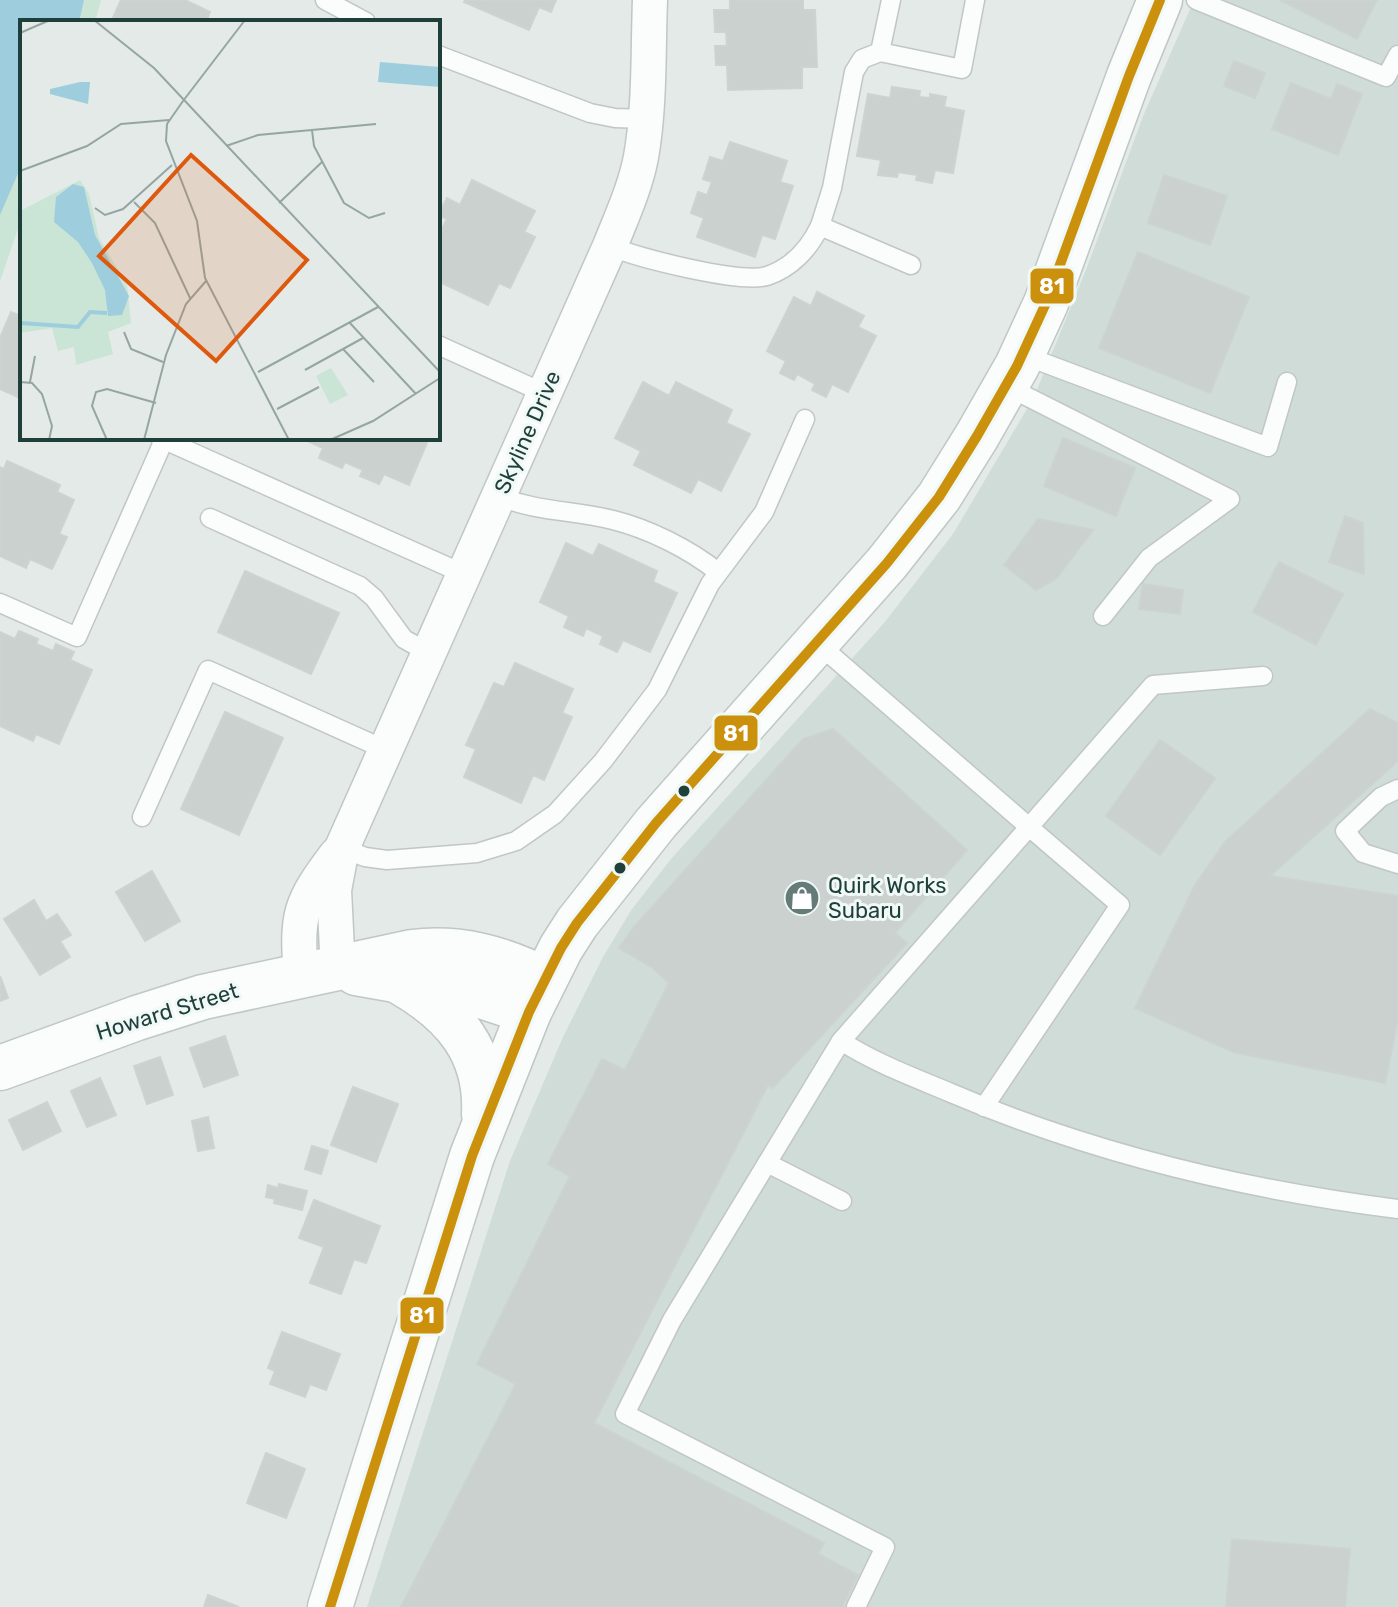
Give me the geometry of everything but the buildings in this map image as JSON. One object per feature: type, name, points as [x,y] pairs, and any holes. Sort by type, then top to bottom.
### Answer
[{"type":"street","name":"Skyline Drive","points":[[319,972],[298,940],[301,912],[313,886],[342,848],[610,246],[636,176],[646,119],[650,0]]},
{"type":"street","points":[[330,1607],[483,1123],[536,996],[577,923],[633,850],[867,587],[924,517],[977,436],[1014,370],[1062,262],[1129,76],[1160,0]]},
{"type":"street","name":"Howard Street","points":[[0,1068],[171,1006],[233,989],[412,952],[459,951],[507,963],[536,996]]},
{"type":"street","name":"Howard Street","points":[[319,972],[394,979],[475,994],[536,996]]},
{"type":"street","points":[[394,979],[439,1010],[471,1047],[484,1085],[483,1123]]},
{"type":"lane","points":[[325,0],[362,20]]},
{"type":"lane","points":[[880,52],[891,0]]},
{"type":"lane","points":[[610,246],[650,260],[755,278],[775,273],[801,255],[820,226],[832,188],[857,64],[867,55],[880,52],[962,69],[975,0]]},
{"type":"lane","points":[[1196,0],[1386,77],[1398,55]]},
{"type":"lane","points":[[440,56],[590,113],[646,119]]},
{"type":"lane","points":[[820,226],[911,265]]},
{"type":"lane","points":[[440,346],[544,393]]},
{"type":"lane","points":[[1014,370],[1268,447],[1287,382]]},
{"type":"lane","points":[[1014,370],[1230,499],[1149,558],[1103,616]]},
{"type":"lane","points":[[342,848],[365,857],[387,860],[463,855],[503,846],[542,824],[586,781],[645,708],[666,673],[703,596],[764,512],[805,419]]},
{"type":"lane","points":[[0,603],[77,637],[162,440]]},
{"type":"lane","points":[[164,440],[464,574]]},
{"type":"lane","points":[[498,496],[538,509],[599,517],[625,524],[687,552],[718,572]]},
{"type":"lane","points":[[210,518],[360,586],[374,598],[404,639],[429,653]]},
{"type":"lane","points":[[816,642],[1120,905],[984,1107]]},
{"type":"lane","points":[[142,817],[208,670],[386,750]]},
{"type":"lane","points":[[856,1607],[885,1547],[625,1414],[672,1320],[841,1041],[1153,685],[1263,676]]},
{"type":"lane","points":[[1398,789],[1381,797],[1345,831],[1363,853],[1398,864]]},
{"type":"lane","points":[[841,1041],[867,1057],[984,1107],[1114,1150],[1222,1179],[1323,1200],[1398,1209]]},
{"type":"lane","points":[[767,1163],[842,1201]]},
{"type":"shaded area","points":[[1194,0],[1398,0],[1398,1607],[367,1607],[510,1161],[563,1037],[603,957],[632,909],[671,859],[884,623],[953,534],[1034,397],[1086,270],[1144,114]]},
{"type":"green space","points":[[0,0],[101,0],[96,20],[20,20],[20,223],[0,281]]},
{"type":"water","points":[[0,0],[84,0],[79,20],[20,20],[20,169],[0,215]]},
{"type":"transit line","name":"81","points":[[330,1607],[472,1156],[529,1012],[561,948],[656,823],[887,563],[939,497],[1017,366],[1046,303],[1160,0]]},
{"type":"place","name":"Quirk Works Subaru","points":[[802,898]]}]
